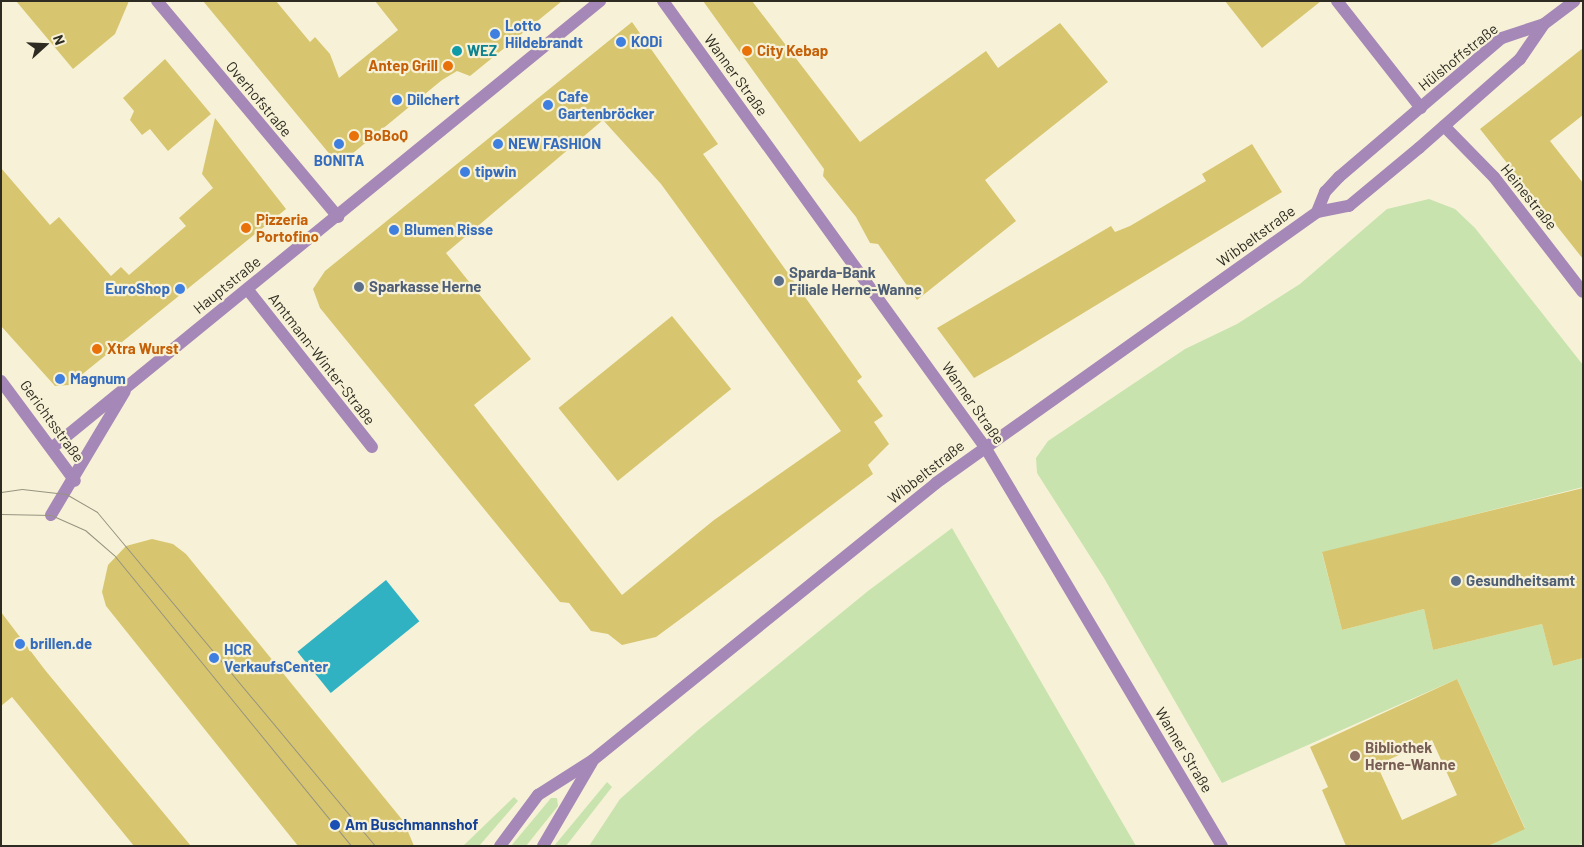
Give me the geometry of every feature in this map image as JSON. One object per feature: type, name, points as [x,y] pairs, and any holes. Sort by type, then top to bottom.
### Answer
[{"type":"street","name":"Overhofstraße","points":[[156,1],[338,217]]},
{"type":"street","name":"Hauptstraße","points":[[53,447],[338,217],[600,1]]},
{"type":"street","name":"Wanner Straße","points":[[663,1],[985,447],[1222,846]]},
{"type":"street","points":[[1337,1],[1421,108]]},
{"type":"street","name":"Hülshoffstraße","points":[[1444,126],[1520,60],[1544,24],[1574,1]]},
{"type":"street","name":"Hülshoffstraße","points":[[1421,108],[1502,38],[1544,24]]},
{"type":"street","name":"Wibbeltstraße","points":[[1317,212],[1325,192],[1339,177],[1421,108]]},
{"type":"street","name":"Wibbeltstraße","points":[[500,846],[538,795],[594,760],[985,447],[1317,212],[1348,206],[1444,126]]},
{"type":"street","name":"Heinestraße","points":[[1444,126],[1494,177],[1583,292]]},
{"type":"street","name":"Amtmann-Winter-Straße","points":[[248,290],[372,447]]},
{"type":"street","name":"Gerichtsstraße","points":[[1,381],[53,447],[75,481]]},
{"type":"street","name":"Hauptstraße","points":[[51,515],[75,481],[129,384]]},
{"type":"street","name":"Wibbeltstraße","points":[[543,846],[594,760]]},
{"type":"green space","points":[[1429,199],[1455,209],[1475,228],[1583,365],[1583,487],[1322,553],[1342,630],[1424,609],[1433,650],[1542,624],[1553,666],[1583,658],[1583,843],[1577,846],[1488,846],[1525,828],[1457,679],[1222,783],[1104,578],[1037,473],[1036,458],[1048,441],[1185,349],[1237,324],[1300,284],[1387,209]]},
{"type":"green space","points":[[952,528],[1136,846],[589,846],[620,799],[698,730],[868,591]]},
{"type":"green space","points":[[607,782],[612,787],[566,846],[554,846]]},
{"type":"green space","points":[[514,797],[518,801],[479,846],[463,846]]},
{"type":"green space","points":[[551,798],[557,798],[558,806],[526,846],[511,846]]},
{"type":"water","points":[[386,580],[419,621],[331,693],[297,652]]},
{"type":"building","points":[[16,1],[129,1],[115,34],[73,69]]},
{"type":"building","points":[[203,1],[276,1],[310,42],[315,37],[330,54],[339,78],[398,30],[375,1],[562,1],[470,76],[457,71],[442,80],[347,158],[332,157]]},
{"type":"building","points":[[703,1],[752,1],[860,142],[986,51],[998,68],[1060,23],[1108,82],[985,180],[1016,221],[917,300],[878,244],[870,243],[856,217],[823,176],[824,169]]},
{"type":"building","points":[[1225,1],[1321,1],[1262,48]]},
{"type":"building","points":[[632,22],[718,144],[703,154],[862,377],[857,381],[883,416],[874,422],[889,444],[868,465],[873,474],[690,612],[656,637],[622,645],[608,634],[591,631],[569,603],[560,602],[320,308],[313,289],[325,271]],"holes":[[[603,120],[661,184],[841,431],[714,520],[622,595],[474,405],[531,359],[446,253]]]},
{"type":"building","points":[[1583,48],[1583,115],[1550,141],[1583,183],[1583,259],[1480,129]]},
{"type":"building","points":[[165,59],[211,114],[168,151],[150,129],[142,135],[130,120],[134,111],[123,98]]},
{"type":"building","points":[[215,118],[286,209],[69,385],[55,386],[1,326],[1,168],[50,225],[59,217],[111,276],[121,267],[129,275],[186,226],[179,218],[213,188],[202,174]]},
{"type":"building","points":[[1252,144],[1282,192],[1011,357],[974,378],[937,328],[1111,226],[1115,232],[1130,226],[1206,181],[1202,174]]},
{"type":"building","points":[[672,316],[731,389],[618,481],[559,408]]},
{"type":"building","name":"Gesundheitsamt","points":[[1583,488],[1583,658],[1553,666],[1542,624],[1433,650],[1424,609],[1342,630],[1322,552]]},
{"type":"building","points":[[152,539],[173,544],[186,554],[404,822],[414,846],[298,846],[106,606],[102,592],[108,565],[126,546]]},
{"type":"building","points":[[1,612],[45,670],[191,846],[134,846],[12,697],[1,706]]},
{"type":"building","name":"Bibliothek Herne-Wanne","points":[[1457,679],[1525,829],[1488,846],[1346,846],[1322,790],[1328,787],[1310,747]],"holes":[[[1432,740],[1457,795],[1402,820],[1377,765]]]},
{"type":"tram line","points":[[1,492],[22,489],[66,494],[97,512],[375,846]]},
{"type":"tram line","points":[[1,514],[51,515],[85,530],[114,555],[351,846]]},
{"type":"place","name":"Lotto Hildebrandt","points":[[495,34]]},
{"type":"place","name":"KODi","points":[[621,42]]},
{"type":"place","name":"WEZ","points":[[457,51]]},
{"type":"place","name":"City Kebap","points":[[747,51]]},
{"type":"place","name":"Antep Grill","points":[[448,66]]},
{"type":"place","name":"Dilchert","points":[[397,100]]},
{"type":"place","name":"Cafe Gartenbröcker","points":[[548,105]]},
{"type":"place","name":"BoBoQ","points":[[354,136]]},
{"type":"place","name":"BONITA","points":[[339,144]]},
{"type":"place","name":"NEW FASHION","points":[[498,144]]},
{"type":"place","name":"tipwin","points":[[465,172]]},
{"type":"place","name":"Pizzeria Portofino","points":[[246,228]]},
{"type":"place","name":"Blumen Risse","points":[[394,230]]},
{"type":"place","name":"Sparda-Bank Filiale Herne-Wanne","points":[[779,281]]},
{"type":"place","name":"Sparkasse Herne","points":[[359,287]]},
{"type":"place","name":"EuroShop","points":[[180,289]]},
{"type":"place","name":"Xtra Wurst","points":[[97,349]]},
{"type":"place","name":"Magnum","points":[[60,379]]},
{"type":"place","name":"Gesundheitsamt","points":[[1456,581]]},
{"type":"place","name":"brillen.de","points":[[20,644]]},
{"type":"place","name":"HCR VerkaufsCenter","points":[[214,658]]},
{"type":"place","name":"Bibliothek Herne-Wanne","points":[[1355,756]]},
{"type":"place","name":"Am Buschmannshof","points":[[335,825]]}]
